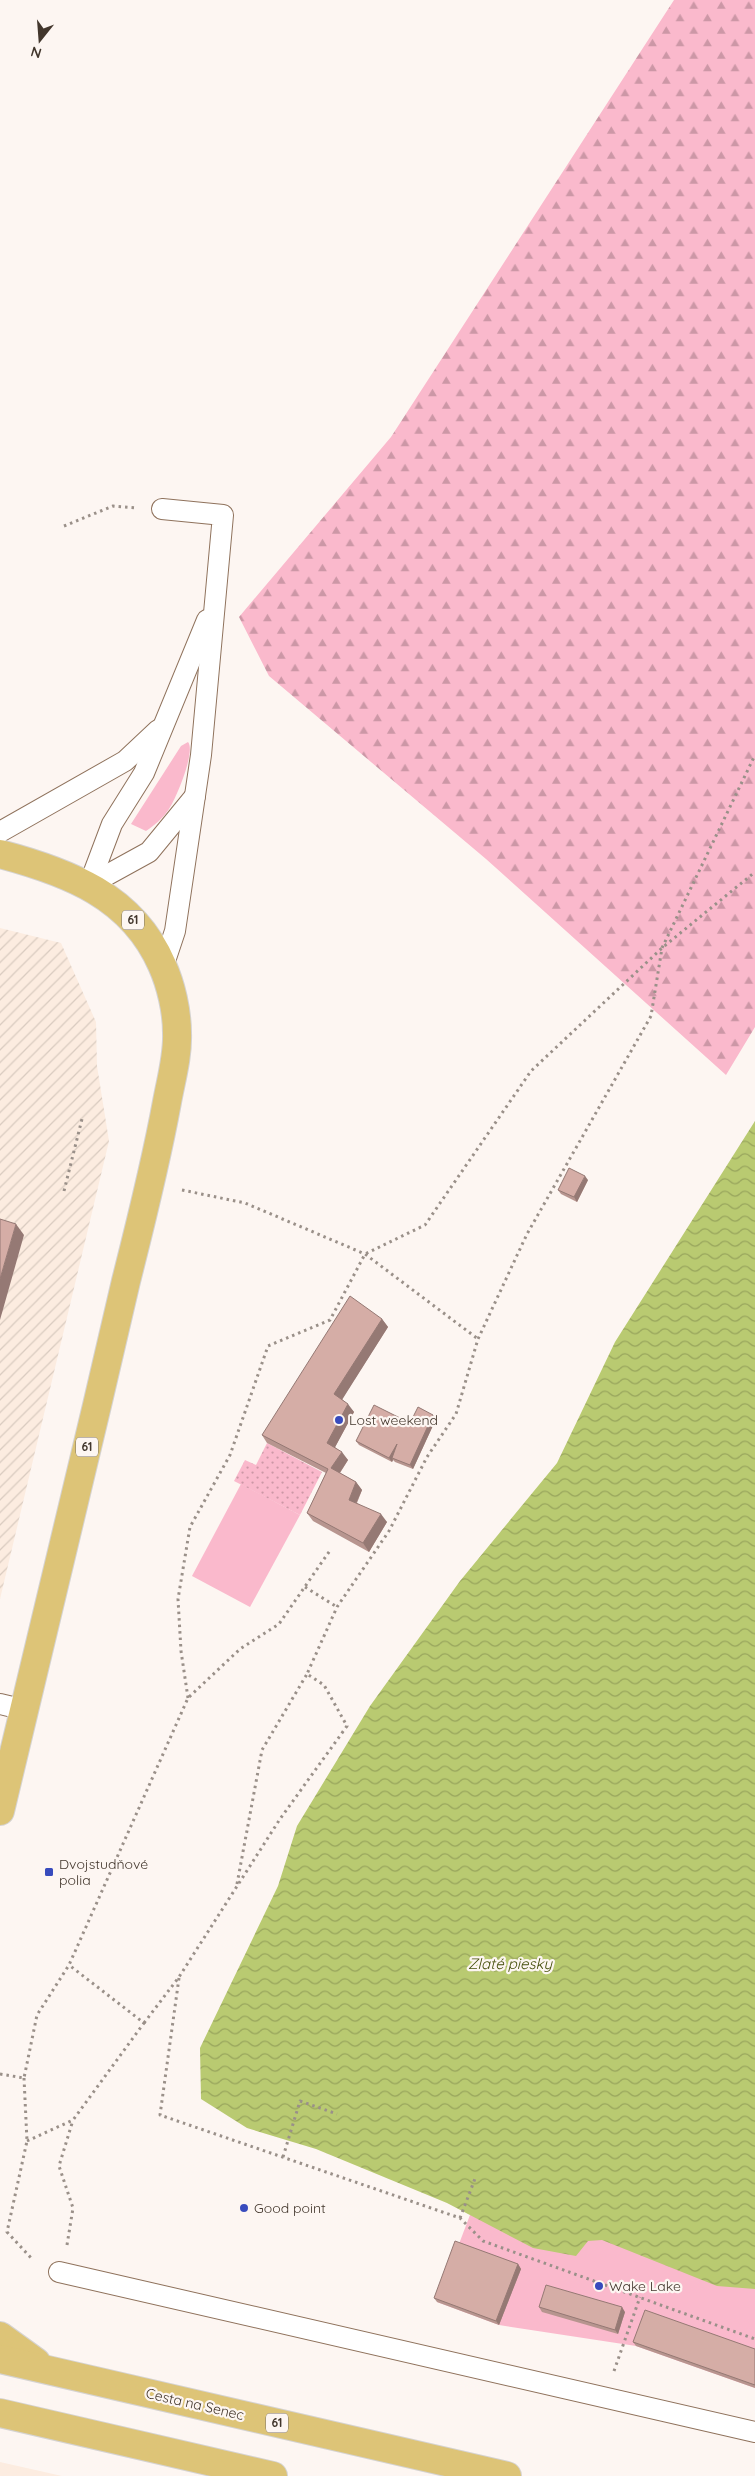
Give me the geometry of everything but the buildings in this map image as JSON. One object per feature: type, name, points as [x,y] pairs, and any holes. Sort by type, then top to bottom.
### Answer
[{"type":"main road","name":"61","points":[[0,854],[45,866],[89,885],[121,907],[139,925],[163,966],[170,990],[177,1032],[176,1055],[150,1183],[12,1707],[0,1811]]},
{"type":"main road","name":"61","points":[[0,2336],[47,2370]]},
{"type":"main road","name":"Cesta na Senec","points":[[0,2359],[507,2476]]},
{"type":"main road","points":[[0,2413],[273,2476]]},
{"type":"lane","points":[[162,509],[223,515],[196,796],[175,931],[163,966]]},
{"type":"lane","points":[[89,885],[112,824],[144,773],[215,602]]},
{"type":"lane","points":[[0,832],[71,794],[125,761],[163,725]]},
{"type":"lane","points":[[89,885],[149,852],[196,796]]},
{"type":"lane","points":[[59,2272],[755,2432]]},
{"type":"path","points":[[64,526],[113,506],[162,509]]},
{"type":"path","points":[[236,1886],[262,1750],[307,1674],[337,1607],[388,1530],[427,1457],[456,1414],[478,1339],[527,1234],[650,1016],[662,948],[755,755]]},
{"type":"path","points":[[188,1698],[181,1651],[178,1599],[190,1527],[230,1454],[268,1346],[330,1320],[365,1254],[425,1225],[531,1071],[662,948],[755,872]]},
{"type":"path","points":[[64,1191],[82,1118]]},
{"type":"path","points":[[150,1183],[245,1204],[365,1254],[478,1339]]},
{"type":"path","points":[[307,1674],[324,1685],[347,1726],[280,1819],[179,1977],[73,2120],[59,2166],[73,2208],[71,2234],[59,2272],[42,2269],[7,2232],[27,2140],[24,2078],[37,2014],[69,1966],[188,1698],[240,1649],[279,1624],[331,1549]]},
{"type":"path","points":[[305,1587],[337,1607]]},
{"type":"path","points":[[69,1966],[144,2023]]},
{"type":"path","points":[[179,1977],[160,2115],[460,2218],[483,2241],[755,2339]]},
{"type":"path","points":[[0,2074],[24,2078]]},
{"type":"path","points":[[282,2157],[300,2101],[337,2114]]},
{"type":"path","points":[[27,2140],[73,2120]]},
{"type":"path","points":[[460,2218],[476,2176]]},
{"type":"path","points":[[605,2398],[640,2297]]},
{"type":"shaded area","points":[[0,928],[61,943],[96,1022],[97,1066],[109,1141],[0,1599]]},
{"type":"shaded area","points":[[0,2462],[62,2476],[0,2476]]},
{"type":"green space","points":[[674,0],[755,0],[755,1027],[726,1075],[486,859],[269,676],[239,617],[391,437]]},
{"type":"green space","points":[[188,742],[190,747],[187,765],[176,796],[169,809],[159,821],[146,831],[131,824],[181,746]]},
{"type":"green space","points":[[267,1443],[322,1472],[300,1515],[234,1481],[245,1460],[256,1465]]},
{"type":"green space","points":[[241,1484],[300,1515],[250,1607],[192,1576]]},
{"type":"green space","name":"Wake Lake","points":[[484,2178],[755,2269],[755,2388],[636,2346],[499,2325],[437,2302]]},
{"type":"water","name":"Zlaté piesky","points":[[755,1121],[755,2289],[717,2286],[602,2240],[588,2241],[576,2256],[533,2248],[447,2203],[316,2149],[247,2128],[201,2099],[200,2048],[278,1886],[297,1826],[370,1706],[460,1581],[557,1463],[615,1342]]},
{"type":"place","name":"Lost weekend","points":[[339,1420]]},
{"type":"place","name":"Dvojstudňové polia","points":[[49,1872]]},
{"type":"place","name":"Good point","points":[[244,2208]]},
{"type":"place","name":"Wake Lake","points":[[599,2286]]}]
